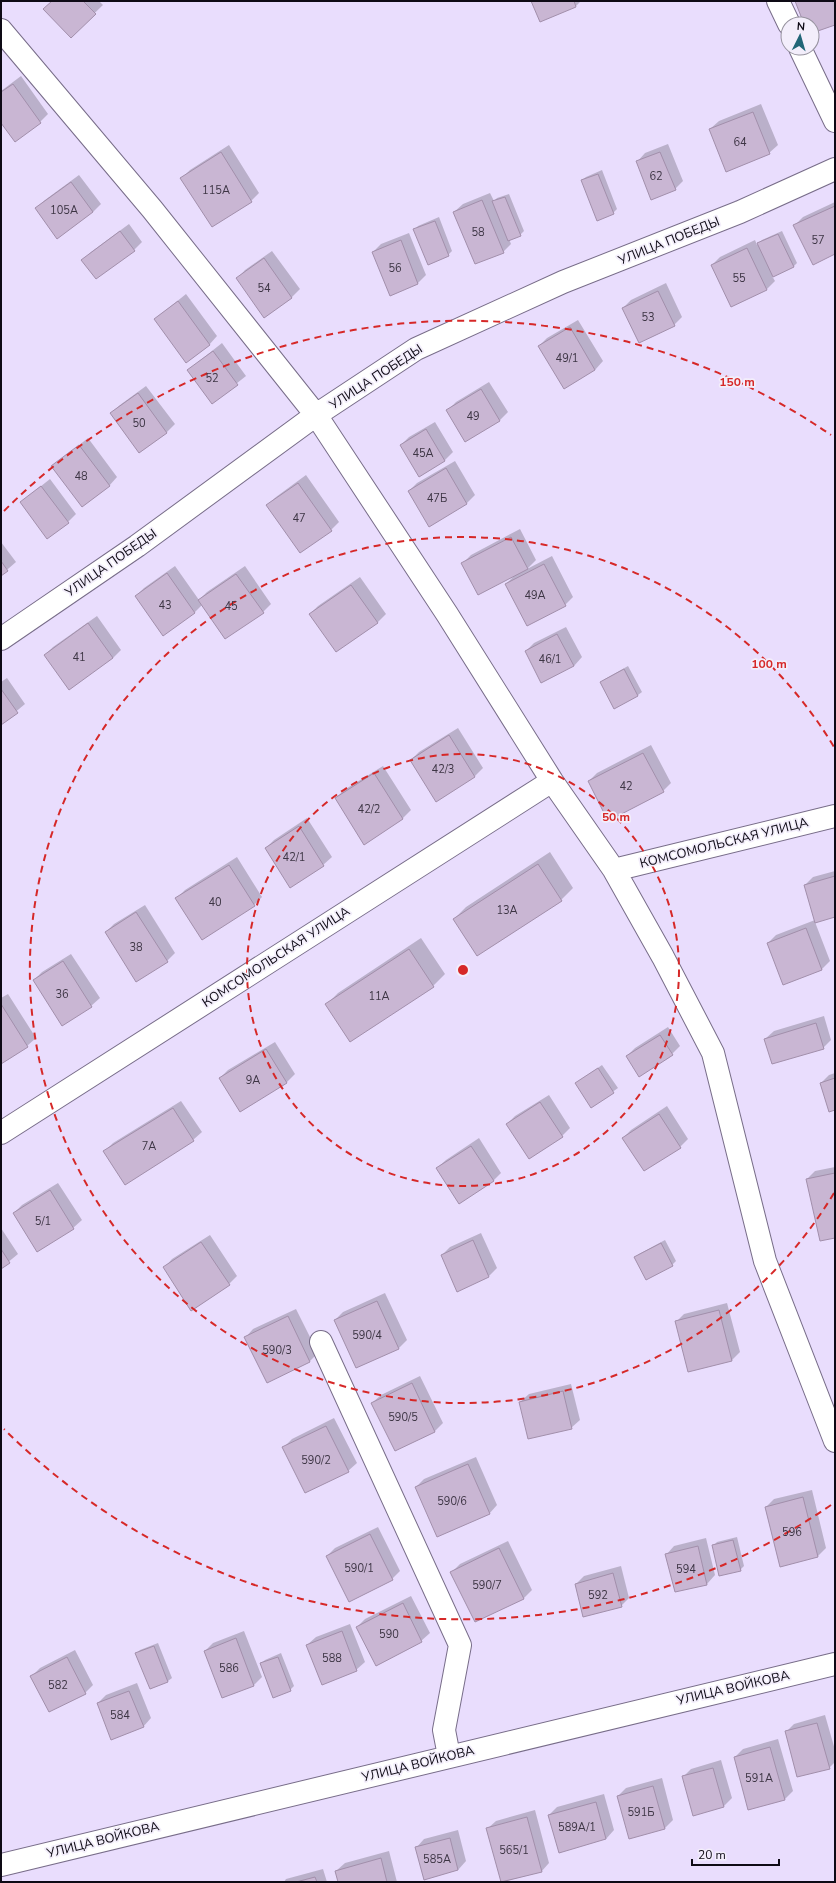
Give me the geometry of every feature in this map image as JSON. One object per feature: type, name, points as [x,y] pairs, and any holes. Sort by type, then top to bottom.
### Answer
[{"type":"street","points":[[778,1],[785,16]]},
{"type":"street","points":[[1,30],[152,209],[316,416],[447,614],[552,781],[614,870],[664,957],[713,1053],[765,1261],[822,1412],[835,1441]]},
{"type":"street","points":[[804,56],[835,121]]},
{"type":"street","name":"УЛИЦА ПОБЕДЫ","points":[[1,639],[137,546],[316,416],[416,349],[563,282],[740,212],[835,169]]},
{"type":"street","name":"КОМСОМОЛЬСКАЯ УЛИЦА","points":[[1,1133],[552,781]]},
{"type":"street","name":"КОМСОМОЛЬСКАЯ УЛИЦА","points":[[614,870],[835,816]]},
{"type":"street","points":[[321,1342],[460,1645],[444,1730],[449,1756]]},
{"type":"street","name":"УЛИЦА ВОЙКОВА","points":[[1,1865],[835,1664]]},
{"type":"building","points":[[52,1],[83,1],[96,14],[71,38],[43,9]]},
{"type":"building","points":[[531,1],[574,1],[576,7],[540,22]]},
{"type":"building","points":[[795,1],[835,1],[835,25],[820,30],[820,16],[801,16]]},
{"type":"building","points":[[13,84],[41,123],[15,142],[1,123],[1,92]]},
{"type":"building","points":[[753,112],[770,154],[726,172],[709,129]]},
{"type":"building","points":[[221,152],[252,202],[212,227],[180,178]]},
{"type":"building","points":[[660,152],[676,190],[651,200],[636,161]]},
{"type":"building","points":[[598,174],[614,214],[597,221],[581,180]]},
{"type":"building","points":[[71,182],[93,212],[57,239],[35,208]]},
{"type":"building","points":[[505,197],[521,236],[508,241],[492,201]]},
{"type":"building","points":[[482,200],[504,253],[475,264],[453,212]]},
{"type":"building","points":[[835,206],[835,254],[813,265],[793,225]]},
{"type":"building","points":[[435,221],[449,256],[428,265],[413,229]]},
{"type":"building","points":[[120,231],[135,251],[96,279],[81,260]]},
{"type":"building","points":[[778,234],[794,267],[773,277],[757,243]]},
{"type":"building","points":[[401,240],[418,284],[390,296],[372,252]]},
{"type":"building","points":[[747,248],[767,290],[731,307],[711,265]]},
{"type":"building","points":[[264,258],[292,298],[264,318],[236,278]]},
{"type":"building","points":[[658,291],[675,326],[639,343],[622,308]]},
{"type":"building","points":[[178,301],[210,345],[186,363],[154,319]]},
{"type":"building","points":[[570,327],[595,370],[564,389],[538,346]]},
{"type":"building","points":[[213,351],[238,385],[212,404],[187,370]]},
{"type":"building","points":[[481,389],[500,421],[465,442],[446,410]]},
{"type":"building","points":[[138,393],[167,433],[139,453],[110,413]]},
{"type":"building","points":[[426,429],[445,461],[419,477],[400,445]]},
{"type":"building","points":[[79,445],[110,486],[82,507],[51,466]]},
{"type":"building","points":[[446,468],[467,504],[429,527],[408,491]]},
{"type":"building","points":[[298,483],[332,531],[300,553],[266,505]]},
{"type":"building","points":[[41,486],[69,523],[47,539],[20,502]]},
{"type":"building","points":[[511,537],[528,569],[478,595],[461,563]]},
{"type":"building","points":[[1,561],[8,571],[1,576]]},
{"type":"building","points":[[544,564],[566,606],[527,626],[505,584]]},
{"type":"building","points":[[167,573],[195,613],[163,636],[135,596]]},
{"type":"building","points":[[236,574],[264,613],[225,639],[198,600]]},
{"type":"building","points":[[351,585],[378,623],[336,652],[309,614]]},
{"type":"building","points":[[88,623],[113,658],[69,690],[44,655]]},
{"type":"building","points":[[557,634],[574,666],[541,683],[525,651]]},
{"type":"building","points":[[624,669],[638,696],[614,709],[600,682]]},
{"type":"building","points":[[1,689],[18,713],[1,725]]},
{"type":"building","points":[[449,735],[475,777],[436,802],[410,760]]},
{"type":"building","points":[[643,753],[664,792],[608,821],[588,781]]},
{"type":"building","points":[[374,773],[403,819],[364,845],[335,798]]},
{"type":"building","points":[[299,826],[324,866],[290,888],[265,848]]},
{"type":"building","points":[[538,864],[562,901],[477,956],[453,919]]},
{"type":"building","points":[[229,865],[255,906],[202,940],[175,898]]},
{"type":"building","points":[[835,876],[835,917],[815,923],[804,885]]},
{"type":"building","points":[[136,912],[168,962],[136,982],[105,932]]},
{"type":"building","points":[[806,928],[822,970],[783,985],[767,943]]},
{"type":"building","points":[[409,949],[434,987],[350,1042],[325,1004]]},
{"type":"building","points":[[63,961],[92,1007],[62,1026],[33,980]]},
{"type":"building","points":[[1,1004],[28,1047],[1,1064]]},
{"type":"building","points":[[816,1023],[824,1049],[772,1064],[764,1039]]},
{"type":"building","points":[[660,1035],[673,1055],[639,1077],[626,1056]]},
{"type":"building","points":[[266,1049],[287,1083],[240,1112],[219,1078]]},
{"type":"building","points":[[598,1068],[614,1093],[591,1108],[575,1083]]},
{"type":"building","points":[[835,1078],[835,1110],[829,1112],[820,1083]]},
{"type":"building","points":[[540,1102],[563,1137],[529,1159],[506,1124]]},
{"type":"building","points":[[173,1108],[194,1141],[125,1185],[103,1151]]},
{"type":"building","points":[[659,1114],[681,1148],[644,1171],[622,1138]]},
{"type":"building","points":[[471,1146],[494,1181],[459,1204],[436,1168]]},
{"type":"building","points":[[835,1173],[835,1238],[820,1241],[806,1179]]},
{"type":"building","points":[[50,1190],[74,1229],[37,1252],[13,1213]]},
{"type":"building","points":[[473,1240],[489,1277],[457,1292],[441,1255]]},
{"type":"building","points":[[201,1242],[230,1285],[191,1311],[163,1267]]},
{"type":"building","points":[[661,1243],[673,1266],[646,1280],[634,1257]]},
{"type":"building","points":[[1,1249],[10,1263],[1,1269]]},
{"type":"building","points":[[377,1301],[399,1349],[356,1368],[334,1320]]},
{"type":"building","points":[[719,1310],[732,1361],[688,1372],[675,1321]]},
{"type":"building","points":[[288,1316],[310,1362],[267,1383],[244,1337]]},
{"type":"building","points":[[412,1383],[435,1432],[395,1451],[371,1403]]},
{"type":"building","points":[[563,1391],[572,1429],[528,1439],[519,1402]]},
{"type":"building","points":[[326,1426],[349,1472],[305,1493],[282,1447]]},
{"type":"building","points":[[468,1464],[490,1514],[437,1537],[415,1487]]},
{"type":"building","points":[[803,1497],[818,1557],[780,1567],[765,1507]]},
{"type":"building","points":[[370,1534],[393,1580],[349,1602],[326,1556]]},
{"type":"building","points":[[733,1540],[741,1571],[719,1576],[712,1545]]},
{"type":"building","points":[[698,1546],[707,1585],[675,1592],[665,1554]]},
{"type":"building","points":[[499,1548],[524,1599],[475,1622],[450,1572]]},
{"type":"building","points":[[613,1573],[622,1607],[583,1617],[575,1584]]},
{"type":"building","points":[[403,1603],[422,1642],[376,1666],[356,1627]]},
{"type":"building","points":[[342,1631],[357,1671],[322,1685],[306,1645]]},
{"type":"building","points":[[236,1638],[254,1686],[222,1698],[204,1651]]},
{"type":"building","points":[[154,1646],[168,1682],[150,1689],[135,1653]]},
{"type":"building","points":[[67,1657],[86,1694],[49,1712],[30,1676]]},
{"type":"building","points":[[278,1657],[291,1691],[273,1698],[260,1663]]},
{"type":"building","points":[[129,1691],[144,1727],[111,1740],[97,1703]]},
{"type":"building","points":[[817,1723],[830,1769],[797,1777],[785,1731]]},
{"type":"building","points":[[770,1747],[785,1800],[748,1810],[734,1757]]},
{"type":"building","points":[[713,1768],[724,1807],[693,1816],[682,1776]]},
{"type":"building","points":[[653,1786],[665,1829],[629,1839],[617,1796]]},
{"type":"building","points":[[596,1802],[606,1839],[559,1853],[548,1815]]},
{"type":"building","points":[[527,1817],[542,1872],[501,1882],[486,1828]]},
{"type":"building","points":[[450,1838],[458,1870],[424,1880],[415,1847]]},
{"type":"building","points":[[381,1858],[387,1882],[338,1882],[335,1871]]},
{"type":"building","points":[[315,1877],[317,1882],[296,1882]]}]
